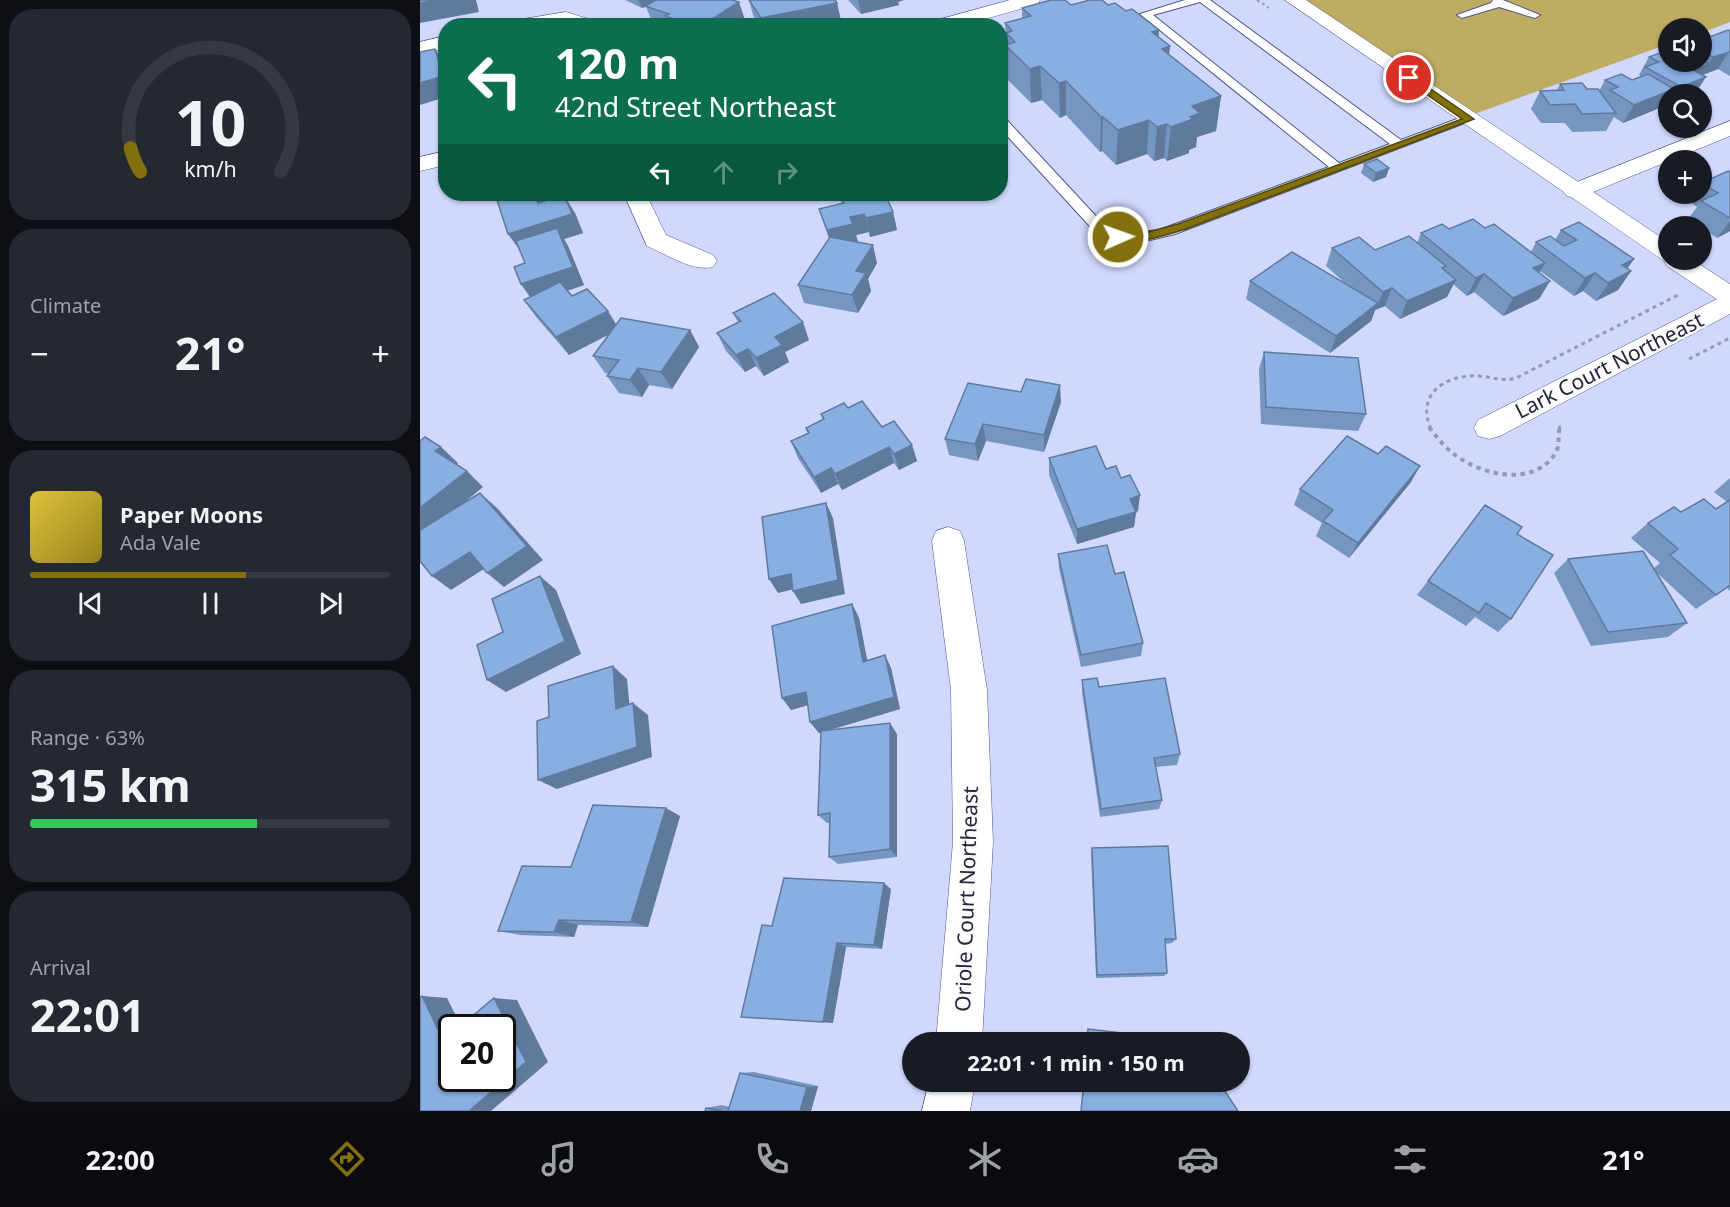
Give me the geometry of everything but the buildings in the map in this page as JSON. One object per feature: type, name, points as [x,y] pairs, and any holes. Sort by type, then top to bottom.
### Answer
[{"type":"street","points":[[966,18],[1031,0]]},
{"type":"street","points":[[1294,0],[1658,247]]},
{"type":"street","points":[[420,48],[438,44]]},
{"type":"street","points":[[1575,191],[1730,128]]},
{"type":"street","points":[[420,164],[438,160]]},
{"type":"street","points":[[638,201],[656,240],[704,261]]},
{"type":"street","points":[[1691,270],[1730,296]]},
{"type":"street","name":"Lark Court Northeast","points":[[1489,428],[1730,303]]},
{"type":"street","name":"Oriole Court Northeast","points":[[948,541],[969,690],[970,713],[973,842],[960,1032]]},
{"type":"street","points":[[946,1111],[950,1092]]},
{"type":"lane","points":[[1197,0],[1145,14],[1337,168]]},
{"type":"lane","points":[[1203,0],[1399,145]]},
{"type":"lane","points":[[1462,15],[1498,2],[1535,15]]},
{"type":"lane","points":[[1008,129],[1100,229],[1118,237],[1137,238],[1159,234],[1469,119]]},
{"type":"shaded area","points":[[1294,0],[1730,0],[1730,22],[1712,29],[1712,18],[1658,18],[1658,48],[1466,117]]},
{"type":"route","points":[[1118,237],[1137,238],[1182,227],[1469,119],[1409,78]]}]
